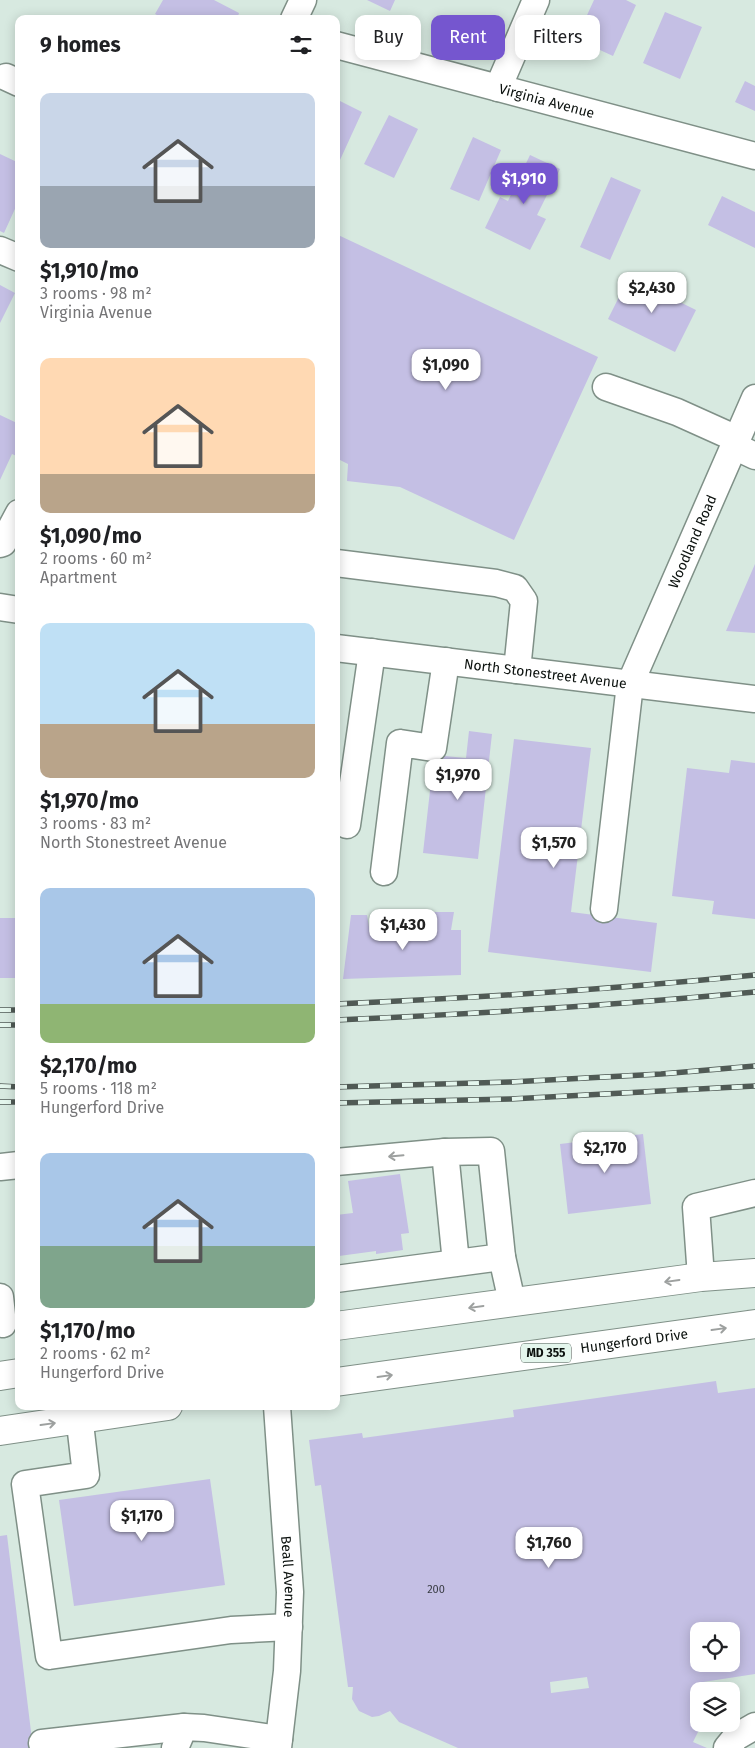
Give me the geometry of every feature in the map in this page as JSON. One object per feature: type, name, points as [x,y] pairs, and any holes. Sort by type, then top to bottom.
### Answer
[{"type":"main road","points":[[340,1325],[701,1277],[755,1273]]},
{"type":"main road","name":"Hungerford Drive","points":[[340,1381],[755,1324]]},
{"type":"main road","points":[[0,1376],[15,1374]]},
{"type":"main road","points":[[0,1430],[79,1413],[117,1410]]},
{"type":"street","points":[[296,15],[302,0]]},
{"type":"street","points":[[498,88],[536,0]]},
{"type":"street","name":"Virginia Avenue","points":[[340,46],[755,156]]},
{"type":"street","points":[[0,250],[15,256]]},
{"type":"street","points":[[606,387],[677,412],[742,447]]},
{"type":"street","name":"Woodland Road","points":[[604,909],[630,684],[742,447],[755,398]]},
{"type":"street","points":[[0,544],[3,543],[15,520]]},
{"type":"street","points":[[340,564],[496,583],[515,588],[524,601],[517,670]]},
{"type":"street","points":[[0,607],[15,609]]},
{"type":"street","name":"North Stonestreet Avenue","points":[[340,648],[755,699]]},
{"type":"street","points":[[347,825],[372,652]]},
{"type":"street","points":[[384,872],[400,743],[433,748],[446,661]]},
{"type":"street","points":[[340,1162],[445,1152],[491,1151],[502,1257],[512,1302]]},
{"type":"street","points":[[445,1152],[456,1263]]},
{"type":"street","points":[[0,1167],[15,1165]]},
{"type":"street","points":[[701,1277],[696,1208],[755,1193]]},
{"type":"street","points":[[340,1278],[502,1257]]},
{"type":"street","points":[[0,1297],[7,1323]]},
{"type":"street","name":"Beall Avenue","points":[[277,1410],[290,1592],[287,1671],[278,1744]]},
{"type":"street","points":[[79,1413],[86,1475],[25,1484],[49,1656],[232,1630],[289,1627]]},
{"type":"street","points":[[727,1748],[736,1737],[755,1726]]},
{"type":"street","points":[[42,1743],[180,1738],[204,1728],[278,1744]]},
{"type":"building","points":[[163,0],[214,0],[239,13],[238,15],[155,14]]},
{"type":"building","points":[[367,0],[395,0],[390,11]]},
{"type":"building","points":[[594,0],[626,0],[636,5],[613,56],[600,50],[600,15],[587,15]]},
{"type":"building","points":[[665,12],[702,27],[680,79],[643,63]]},
{"type":"building","points":[[745,81],[755,86],[755,111],[735,102]]},
{"type":"building","points":[[340,101],[362,112],[340,160]]},
{"type":"building","points":[[389,115],[418,129],[394,178],[364,164]]},
{"type":"building","points":[[473,137],[501,150],[479,201],[450,189]]},
{"type":"building","points":[[0,154],[15,161],[15,209],[4,233],[0,231]]},
{"type":"building","points":[[530,155],[560,169],[537,215],[546,219],[530,250],[485,228],[500,197],[508,201]]},
{"type":"building","points":[[611,177],[641,190],[610,260],[580,247]]},
{"type":"building","points":[[722,196],[755,212],[755,248],[708,225]]},
{"type":"building","points":[[340,236],[598,357],[514,540],[400,487],[347,481],[348,464],[340,460]]},
{"type":"building","points":[[629,277],[696,310],[675,352],[608,319]]},
{"type":"building","points":[[0,285],[15,293],[0,323]]},
{"type":"building","points":[[0,415],[15,422],[15,455],[12,454],[0,480]]},
{"type":"building","points":[[755,564],[755,633],[726,631]]},
{"type":"building","points":[[469,731],[492,734],[478,859],[423,853],[434,755],[466,758]]},
{"type":"building","points":[[514,739],[591,748],[571,912],[657,923],[651,972],[488,952]]},
{"type":"building","points":[[731,760],[755,763],[755,919],[712,914],[714,901],[672,896],[687,768],[729,773]]},
{"type":"building","points":[[431,912],[454,912],[451,930],[461,930],[461,975],[343,979],[351,915],[367,915],[370,933],[432,931]]},
{"type":"building","points":[[0,918],[15,918],[15,978],[0,978]]},
{"type":"building","points":[[643,1134],[651,1204],[568,1214],[560,1144]]},
{"type":"building","points":[[400,1174],[409,1233],[401,1234],[403,1250],[376,1254],[376,1251],[340,1256],[340,1215],[353,1213],[348,1181]]},
{"type":"building","points":[[716,1381],[718,1393],[755,1388],[755,1674],[703,1682],[690,1682],[690,1732],[698,1732],[693,1742],[707,1748],[458,1748],[399,1722],[390,1711],[372,1717],[359,1711],[352,1699],[353,1687],[348,1687],[321,1485],[315,1486],[309,1440],[362,1433],[363,1438],[514,1417],[513,1410]],"holes":[[[587,1677],[589,1688],[551,1693],[550,1682]]]},
{"type":"building","points":[[210,1479],[225,1585],[74,1606],[59,1500]]},
{"type":"building","points":[[7,1535],[33,1748],[0,1748],[0,1536]]},
{"type":"railway","points":[[340,1004],[651,985],[755,975]]},
{"type":"railway","points":[[340,1020],[546,1009],[755,992]]},
{"type":"railway","points":[[0,1010],[15,1010]]},
{"type":"railway","points":[[0,1025],[15,1025]]},
{"type":"railway","points":[[340,1087],[511,1082],[661,1074],[755,1066]]},
{"type":"railway","points":[[0,1086],[15,1087]]},
{"type":"railway","points":[[340,1103],[511,1099],[755,1086]]},
{"type":"railway","points":[[0,1102],[15,1102]]}]
